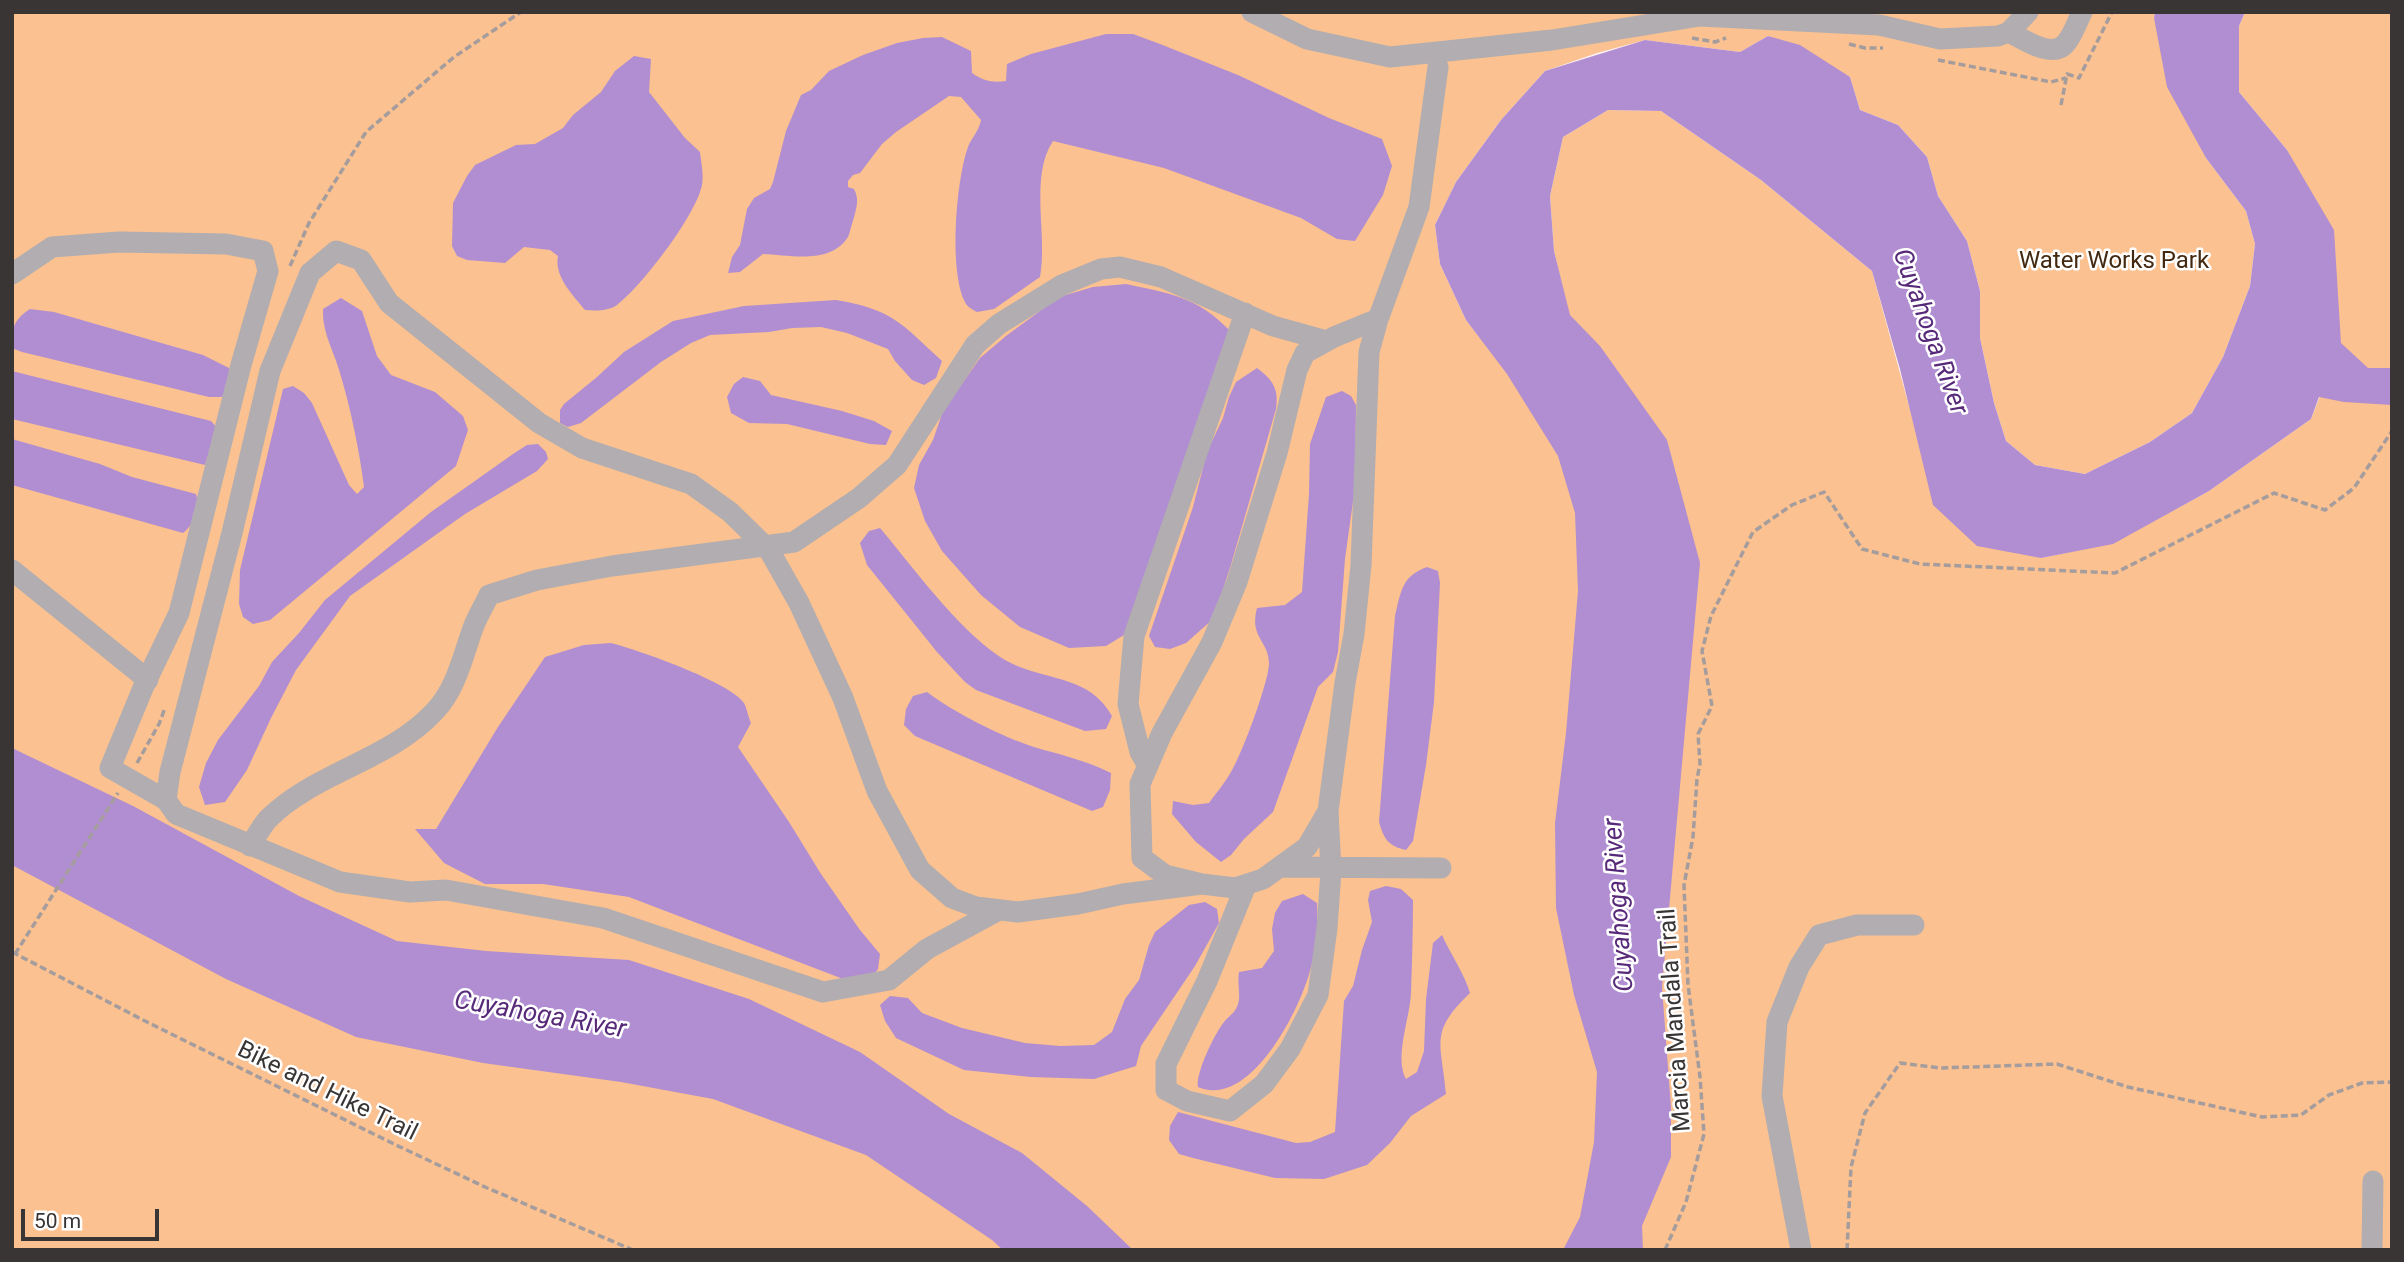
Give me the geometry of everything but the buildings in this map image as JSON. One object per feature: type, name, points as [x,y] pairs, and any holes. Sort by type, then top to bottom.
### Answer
[{"type":"street","points":[[1252,12],[1307,39],[1390,57],[1552,40],[1700,16],[1879,25],[1940,39],[1998,36],[2009,32],[2028,12]]},
{"type":"street","points":[[2009,32],[2041,48],[2056,50],[2065,45],[2082,12]]},
{"type":"street","points":[[1246,885],[1207,981],[1166,1064],[1166,1090],[1187,1101],[1230,1111],[1264,1084],[1290,1049],[1318,996],[1327,928],[1330,868],[1328,811],[1354,634],[1366,482],[1369,352],[1378,319],[1419,207],[1438,67]]},
{"type":"street","points":[[12,274],[52,247],[119,242],[226,243],[263,251],[268,271],[179,613],[110,768],[166,800],[176,814],[340,882],[410,892],[446,890],[603,918],[823,992],[888,980],[927,949],[997,911]]},
{"type":"street","points":[[166,800],[170,772],[232,533],[270,371],[310,273],[336,251],[361,260],[389,303],[539,423],[582,448],[691,484],[730,512],[769,550],[799,603],[843,698],[877,791],[920,870],[952,898],[975,907],[1018,912],[1202,884]]},
{"type":"street","points":[[250,846],[267,820],[298,796],[360,764],[412,732],[436,710],[452,687],[474,625],[489,595],[537,580],[612,566],[794,542],[859,498],[897,465],[975,345],[999,324],[1062,285],[1101,269],[1120,267],[1161,277],[1273,326],[1327,341]]},
{"type":"street","points":[[1148,766],[1140,752],[1128,704],[1134,635],[1245,313]]},
{"type":"street","points":[[1328,811],[1307,847],[1262,879],[1235,888],[1165,876],[1142,858],[1140,784],[1162,733],[1212,642],[1237,582],[1277,453],[1297,370],[1305,353],[1378,319]]},
{"type":"street","points":[[12,570],[148,680]]},
{"type":"street","points":[[1280,867],[1441,868]]},
{"type":"street","points":[[1801,1250],[1772,1096],[1777,1022],[1799,967],[1819,935],[1857,925],[1914,925]]},
{"type":"street","points":[[2372,1250],[2373,1181]]},
{"type":"path","points":[[2062,105],[2067,74],[2079,78],[2112,12]]},
{"type":"path","name":"Marcia Mandala Trail","points":[[1665,1250],[1686,1202],[1704,1134],[1700,1077],[1688,985],[1684,885],[1693,837],[1696,779],[1700,764],[1698,734],[1712,706],[1702,651],[1711,616],[1753,532],[1792,505],[1824,492],[1862,549],[1920,564],[2115,573],[2274,493],[2325,510],[2354,488],[2392,431]]},
{"type":"path","points":[[14,953],[122,786]]},
{"type":"path","name":"Bike and Hike Trail","points":[[14,953],[170,1034],[396,1145],[485,1187],[633,1250]]},
{"type":"path","points":[[1847,1250],[1851,1167],[1865,1113],[1900,1063],[1940,1068],[2057,1064],[2128,1087],[2262,1117],[2301,1115],[2329,1095],[2362,1083],[2392,1082]]},
{"type":"green space","name":"Water Works Park","points":[[12,12],[2155,12],[2154,18],[2206,158],[2246,211],[2255,244],[2250,286],[2223,357],[2192,413],[2150,442],[2085,474],[2035,465],[2006,441],[1994,403],[1980,338],[1980,291],[1967,241],[1938,196],[1927,157],[1898,125],[1860,110],[1850,77],[1768,36],[1740,52],[1645,40],[1545,71],[1501,120],[1456,182],[1435,225],[1440,264],[1466,320],[1508,374],[1569,315],[1554,251],[1550,196],[1563,137],[1608,110],[1661,111],[1761,180],[1872,271],[1915,428],[2041,558],[2113,543],[2209,491],[2311,419],[2341,343],[2287,150],[2239,92],[2239,26],[2245,12],[2392,12],[2392,1250],[12,1250]]},
{"type":"water","name":"Cuyahoga River","points":[[2155,12],[2245,12],[2239,26],[2239,92],[2287,150],[2334,230],[2341,343],[2368,368],[2392,368],[2392,405],[2344,402],[2319,397],[2311,419],[2209,491],[2113,544],[2041,558],[1977,546],[1933,505],[1900,369],[1872,271],[1761,180],[1661,111],[1608,110],[1563,137],[1550,196],[1554,251],[1570,315],[1600,346],[1667,440],[1700,563],[1662,987],[1671,1108],[1671,1157],[1642,1226],[1643,1250],[1563,1250],[1580,1217],[1594,1142],[1597,1072],[1574,995],[1556,908],[1555,823],[1578,591],[1575,513],[1558,456],[1507,374],[1466,320],[1440,264],[1435,225],[1456,182],[1501,120],[1545,71],[1645,40],[1740,52],[1768,36],[1800,45],[1850,77],[1860,110],[1898,125],[1927,157],[1938,196],[1967,241],[1980,291],[1980,338],[1994,403],[2006,441],[2035,465],[2085,474],[2150,442],[2192,413],[2223,357],[2250,286],[2255,244],[2246,211],[2206,158],[2167,87]]},
{"type":"water","points":[[1106,34],[1133,34],[1160,44],[1238,75],[1329,118],[1382,139],[1392,166],[1383,195],[1355,241],[1337,239],[1301,218],[1164,168],[1053,141],[1046,155],[1040,189],[1040,277],[994,309],[977,312],[966,304],[960,288],[956,227],[963,165],[968,146],[981,120],[961,97],[949,96],[896,132],[882,144],[860,173],[853,175],[848,181],[848,187],[856,193],[857,205],[849,235],[840,246],[820,255],[763,254],[740,272],[728,273],[732,257],[740,245],[747,209],[754,198],[770,189],[773,182],[786,131],[801,95],[811,90],[829,71],[897,43],[942,37],[971,51],[972,73],[988,81],[1006,81],[1007,64],[1031,54]]},
{"type":"water","points":[[634,56],[651,59],[649,92],[685,138],[700,152],[703,177],[698,198],[690,214],[667,249],[628,296],[613,307],[585,310],[562,278],[558,256],[550,250],[524,247],[505,263],[467,260],[457,256],[452,246],[453,203],[475,165],[516,145],[535,144],[563,128],[573,115],[601,92],[615,71]]},
{"type":"water","points":[[1126,284],[1194,303],[1229,330],[1124,635],[1106,646],[1069,648],[1020,627],[981,595],[942,551],[925,521],[914,488],[919,465],[933,440],[943,411],[980,358],[1059,297],[1093,287]]},
{"type":"water","points":[[341,298],[362,311],[377,356],[391,375],[435,392],[463,416],[468,430],[456,466],[270,620],[253,624],[243,617],[239,604],[240,570],[283,389],[293,386],[304,393],[312,403],[349,485],[357,494],[364,487],[348,401],[323,318],[323,309]]},
{"type":"water","points":[[836,300],[871,308],[906,328],[942,361],[936,378],[924,385],[912,380],[888,349],[847,333],[821,327],[710,335],[691,343],[661,362],[581,423],[568,427],[560,423],[560,410],[564,404],[624,352],[673,321],[744,306]]},
{"type":"water","points":[[30,309],[54,312],[203,355],[229,368],[231,381],[222,397],[209,397],[22,352],[12,348],[13,330],[20,317]]},
{"type":"water","points":[[1257,368],[1274,386],[1277,396],[1276,409],[1213,619],[1186,643],[1170,649],[1155,647],[1149,636],[1193,507],[1207,452],[1236,382]]},
{"type":"water","points":[[12,371],[211,421],[217,428],[205,465],[12,419]]},
{"type":"water","points":[[743,377],[760,381],[771,395],[842,411],[874,421],[892,431],[886,445],[870,444],[787,424],[749,423],[731,413],[727,397],[734,384]]},
{"type":"water","points":[[1342,391],[1351,396],[1356,405],[1355,487],[1345,559],[1338,652],[1333,672],[1318,687],[1273,812],[1221,862],[1196,842],[1172,814],[1173,801],[1193,805],[1209,803],[1236,763],[1268,674],[1268,656],[1255,626],[1257,608],[1285,605],[1302,592],[1310,444],[1326,397]]},
{"type":"water","points":[[12,439],[196,494],[196,515],[183,533],[12,485]]},
{"type":"water","points":[[538,444],[546,452],[548,459],[537,471],[465,514],[350,596],[296,670],[247,770],[225,802],[205,805],[199,787],[206,763],[218,740],[259,686],[272,662],[325,600],[431,512],[527,445]]},
{"type":"water","points":[[880,528],[943,604],[979,640],[1015,665],[1069,682],[1093,694],[1112,716],[1106,729],[1085,731],[976,690],[965,682],[937,652],[867,565],[860,543],[869,531]]},
{"type":"water","points":[[1427,567],[1438,571],[1440,583],[1434,702],[1413,841],[1406,850],[1388,841],[1379,822],[1395,616],[1407,580]]},
{"type":"water","points":[[611,643],[703,677],[744,703],[751,723],[738,747],[821,874],[880,954],[878,969],[870,979],[851,982],[629,897],[543,884],[485,884],[444,863],[415,829],[436,829],[498,727],[545,657],[584,645]]},
{"type":"water","points":[[927,692],[964,716],[1007,737],[1111,773],[1110,790],[1103,807],[1092,811],[915,736],[904,725],[906,709],[913,696]]},
{"type":"water","name":"Cuyahoga River","points":[[12,748],[133,806],[299,896],[397,941],[486,951],[629,960],[749,999],[860,1052],[949,1114],[1022,1153],[1087,1206],[1133,1250],[1003,1250],[866,1155],[713,1099],[621,1082],[483,1063],[356,1037],[226,979],[12,865]]},
{"type":"water","points":[[1386,886],[1401,889],[1413,900],[1411,993],[1402,1049],[1406,1079],[1417,1072],[1424,1051],[1426,999],[1433,943],[1442,935],[1470,993],[1448,1018],[1443,1029],[1441,1050],[1446,1094],[1411,1116],[1390,1143],[1367,1165],[1324,1179],[1275,1178],[1179,1154],[1169,1140],[1170,1126],[1178,1112],[1296,1143],[1310,1142],[1335,1132],[1344,1001],[1353,986],[1372,922],[1368,900],[1370,891]]},
{"type":"water","points":[[1303,894],[1317,903],[1316,943],[1306,984],[1285,1028],[1255,1069],[1237,1083],[1218,1090],[1198,1087],[1200,1073],[1211,1044],[1220,1027],[1237,1007],[1239,972],[1262,968],[1274,951],[1272,929],[1275,913],[1282,901]]},
{"type":"water","points":[[1205,902],[1217,909],[1219,923],[1195,966],[1141,1046],[1136,1066],[1094,1079],[1031,1077],[964,1070],[896,1038],[885,1021],[880,1005],[890,996],[908,998],[922,1013],[962,1028],[1025,1043],[1094,1045],[1112,1032],[1125,999],[1139,980],[1155,932],[1189,905]]}]
